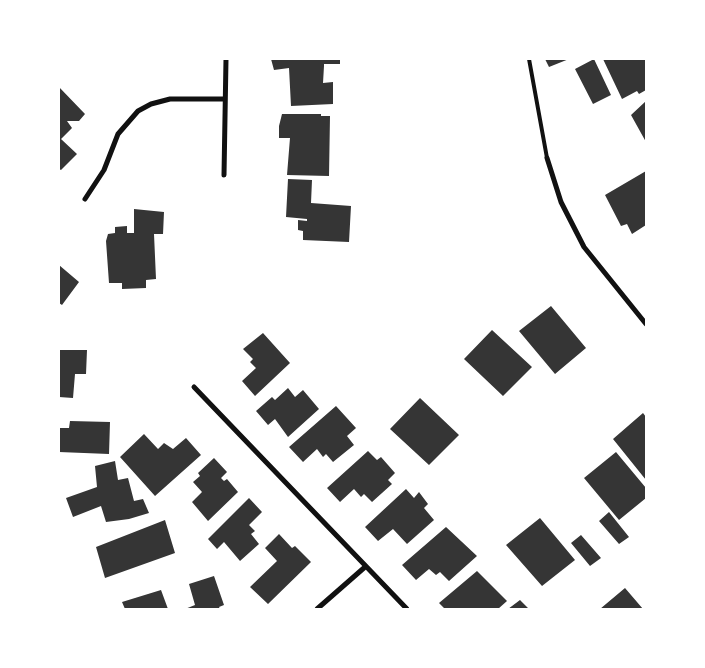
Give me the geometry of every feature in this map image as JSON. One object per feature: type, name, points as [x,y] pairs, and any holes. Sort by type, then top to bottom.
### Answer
[{"type":"street","points":[[224,175],[226,59]]},
{"type":"street","points":[[84,199],[104,170],[118,134],[138,111],[151,104],[170,99],[225,99]]},
{"type":"street","points":[[548,158],[561,202],[584,248],[646,324]]},
{"type":"street","points":[[194,388],[407,609]]},
{"type":"street","points":[[317,609],[365,567]]},
{"type":"lane","points":[[529,59],[548,158]]},
{"type":"building","points":[[271,59],[340,59],[340,64],[324,64],[323,83],[333,82],[333,104],[291,106],[289,68],[274,70]]},
{"type":"building","points":[[545,59],[569,59],[549,67]]},
{"type":"building","points":[[594,59],[611,95],[593,104],[575,69]]},
{"type":"building","points":[[603,59],[646,59],[646,90],[639,94],[637,91],[622,99]]},
{"type":"building","points":[[59,87],[85,114],[79,121],[67,121],[72,128],[61,139],[77,154],[61,170],[59,169]]},
{"type":"building","points":[[646,101],[646,142],[631,115]]},
{"type":"building","points":[[282,114],[321,114],[321,116],[330,116],[329,176],[287,175],[290,138],[279,138]]},
{"type":"building","points":[[646,171],[646,225],[632,234],[627,224],[621,226],[605,195]]},
{"type":"building","points":[[288,179],[312,180],[311,203],[351,206],[349,242],[303,240],[303,231],[298,230],[298,220],[307,221],[307,219],[286,217]]},
{"type":"building","points":[[134,209],[164,212],[163,234],[154,234],[156,279],[146,280],[146,288],[122,289],[122,283],[109,283],[106,241],[108,234],[115,233],[115,227],[127,226],[127,233],[134,233]]},
{"type":"building","points":[[59,265],[79,282],[62,305],[59,303]]},
{"type":"building","points":[[551,306],[586,348],[555,374],[519,331]]},
{"type":"building","points":[[492,330],[532,367],[503,396],[464,359]]},
{"type":"building","points":[[263,333],[290,363],[255,396],[242,381],[256,368],[250,362],[253,359],[243,349]]},
{"type":"building","points":[[59,350],[87,350],[86,374],[75,374],[73,398],[59,397]]},
{"type":"building","points":[[288,388],[295,397],[303,390],[319,409],[288,437],[275,419],[268,425],[256,411],[272,397],[275,400]]},
{"type":"building","points":[[420,398],[459,435],[429,465],[390,429]]},
{"type":"building","points":[[336,406],[356,428],[347,436],[354,445],[333,462],[326,454],[323,457],[317,449],[303,462],[289,447]]},
{"type":"building","points":[[643,413],[646,417],[646,480],[613,439]]},
{"type":"building","points":[[70,421],[110,422],[109,454],[59,452],[59,428],[69,428]]},
{"type":"building","points":[[144,434],[158,449],[164,443],[173,449],[186,438],[201,455],[155,496],[120,457]]},
{"type":"building","points":[[368,451],[377,460],[381,457],[395,473],[388,480],[392,484],[372,502],[364,494],[361,497],[354,489],[340,502],[327,488]]},
{"type":"building","points":[[616,452],[646,488],[646,498],[619,520],[584,478]]},
{"type":"building","points":[[214,458],[227,472],[221,478],[224,481],[227,479],[238,492],[208,521],[192,502],[202,492],[193,482],[200,476],[198,473]]},
{"type":"building","points":[[115,461],[118,480],[128,478],[134,501],[143,499],[149,513],[129,519],[106,522],[101,506],[73,517],[66,498],[97,487],[95,466]]},
{"type":"building","points":[[406,489],[414,498],[419,492],[428,504],[424,508],[434,520],[407,544],[393,529],[378,541],[365,527]]},
{"type":"building","points":[[249,498],[262,512],[249,525],[255,531],[251,534],[259,544],[240,561],[224,542],[217,549],[208,539]]},
{"type":"building","points":[[609,512],[629,537],[619,544],[599,521]]},
{"type":"building","points":[[540,518],[575,560],[542,586],[506,545]]},
{"type":"building","points":[[165,520],[175,553],[105,578],[96,547]]},
{"type":"building","points":[[446,527],[477,556],[449,581],[440,572],[436,575],[429,569],[416,580],[402,565]]},
{"type":"building","points":[[279,534],[292,548],[295,546],[311,562],[268,604],[250,587],[277,561],[265,548]]},
{"type":"building","points":[[581,535],[601,558],[590,566],[571,543]]},
{"type":"building","points":[[477,571],[507,601],[498,609],[445,609],[439,603]]},
{"type":"building","points":[[214,576],[224,605],[219,607],[220,609],[185,609],[195,605],[189,584]]},
{"type":"building","points":[[625,588],[643,609],[600,609]]},
{"type":"building","points":[[161,590],[168,609],[125,609],[122,602]]},
{"type":"building","points":[[520,600],[529,609],[508,609]]}]
